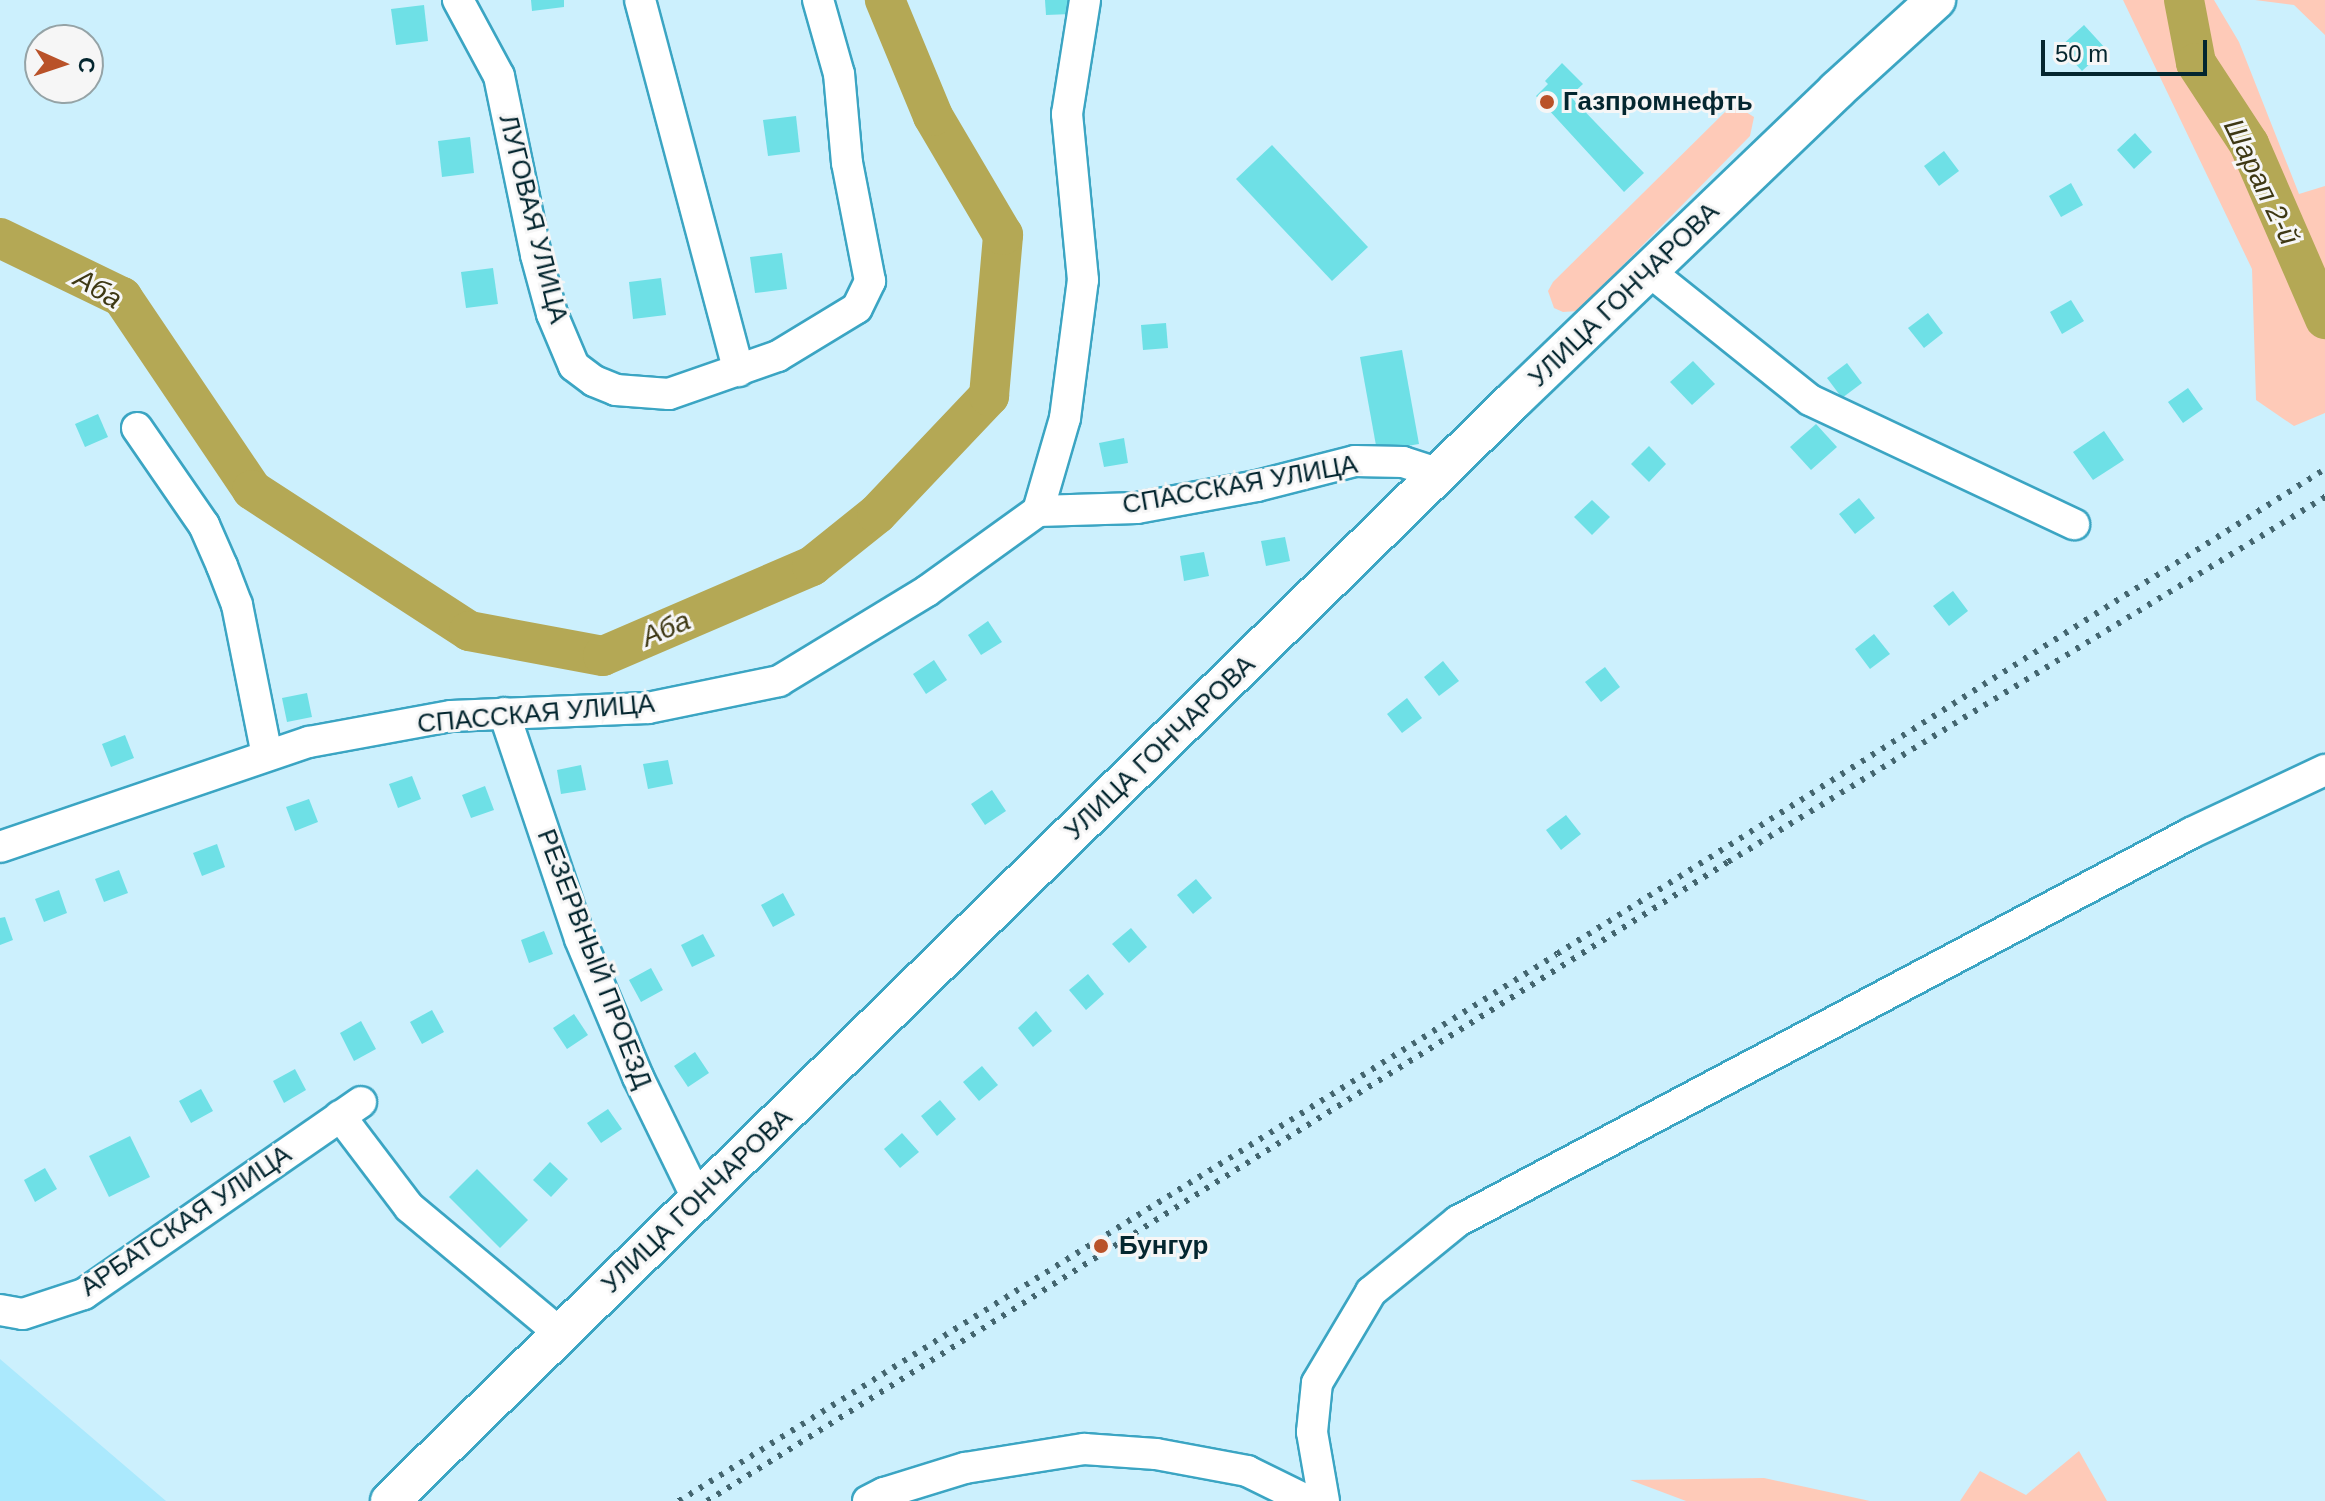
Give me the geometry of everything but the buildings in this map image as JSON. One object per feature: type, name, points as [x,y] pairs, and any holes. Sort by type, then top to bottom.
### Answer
[{"type":"main road","name":"УЛИЦА ГОНЧАРОВА","points":[[390,1501],[1920,4]]},
{"type":"street","name":"ЛУГОВАЯ УЛИЦА","points":[[458,0],[499,76],[536,255],[552,314],[574,366],[594,381],[616,390],[669,394],[778,356],[838,323],[857,308],[870,281],[847,163],[839,74],[818,0]]},
{"type":"street","points":[[640,0],[739,371]]},
{"type":"street","points":[[1038,511],[1065,418],[1083,280],[1067,114],[1085,0]]},
{"type":"street","points":[[1649,271],[1810,400],[2074,524]]},
{"type":"street","points":[[137,428],[204,525],[222,566],[237,605],[267,755]]},
{"type":"street","name":"СПАССКАЯ УЛИЦА","points":[[0,847],[309,742],[451,716],[648,708],[779,681],[927,591],[1038,511],[1137,508],[1257,486],[1355,461],[1403,462],[1440,474]]},
{"type":"street","name":"РЕЗЕРВНЫЙ ПРОЕЗД","points":[[504,713],[580,939],[638,1077],[698,1200]]},
{"type":"street","points":[[1324,1501],[1312,1432],[1317,1383],[1371,1292],[1458,1221],[2191,833],[2325,770]]},
{"type":"street","name":"АРБАТСКАЯ УЛИЦА","points":[[0,1310],[23,1314],[84,1294],[350,1109],[409,1207],[561,1334]]},
{"type":"street","points":[[868,1501],[884,1493],[965,1468],[1084,1449],[1156,1454],[1247,1471],[1308,1501]]},
{"type":"shaded area","points":[[2123,0],[2214,0],[2239,42],[2299,194],[2325,186],[2325,275],[2303,291],[2325,318],[2325,413],[2294,426],[2256,400],[2252,269]]},
{"type":"shaded area","points":[[2255,0],[2325,0],[2325,35],[2294,5]]},
{"type":"shaded area","points":[[1738,107],[1754,117],[1750,136],[1578,311],[1563,312],[1554,308],[1548,291],[1553,282],[1726,111]]},
{"type":"shaded area","points":[[0,1359],[166,1501],[0,1501]]},
{"type":"shaded area","points":[[2079,1451],[2107,1501],[1960,1501],[1980,1471],[2026,1495]]},
{"type":"shaded area","points":[[1764,1478],[1870,1501],[1686,1501],[1630,1480]]},
{"type":"waterway","name":"Аба","points":[[0,238],[122,297],[252,490],[469,631],[603,656],[812,566],[877,514],[989,396],[1003,235],[933,116],[885,0]]},
{"type":"waterway","name":"Шарап 2-й","points":[[2184,0],[2196,63],[2249,144],[2325,319]]},
{"type":"railway","points":[[679,1501],[1557,954],[2325,469]]},
{"type":"railway","points":[[707,1501],[1728,862],[2325,497]]},
{"type":"place","name":"Газпромнефть","points":[[1547,102]]},
{"type":"place","name":"Бунгур","points":[[1101,1246]]}]
